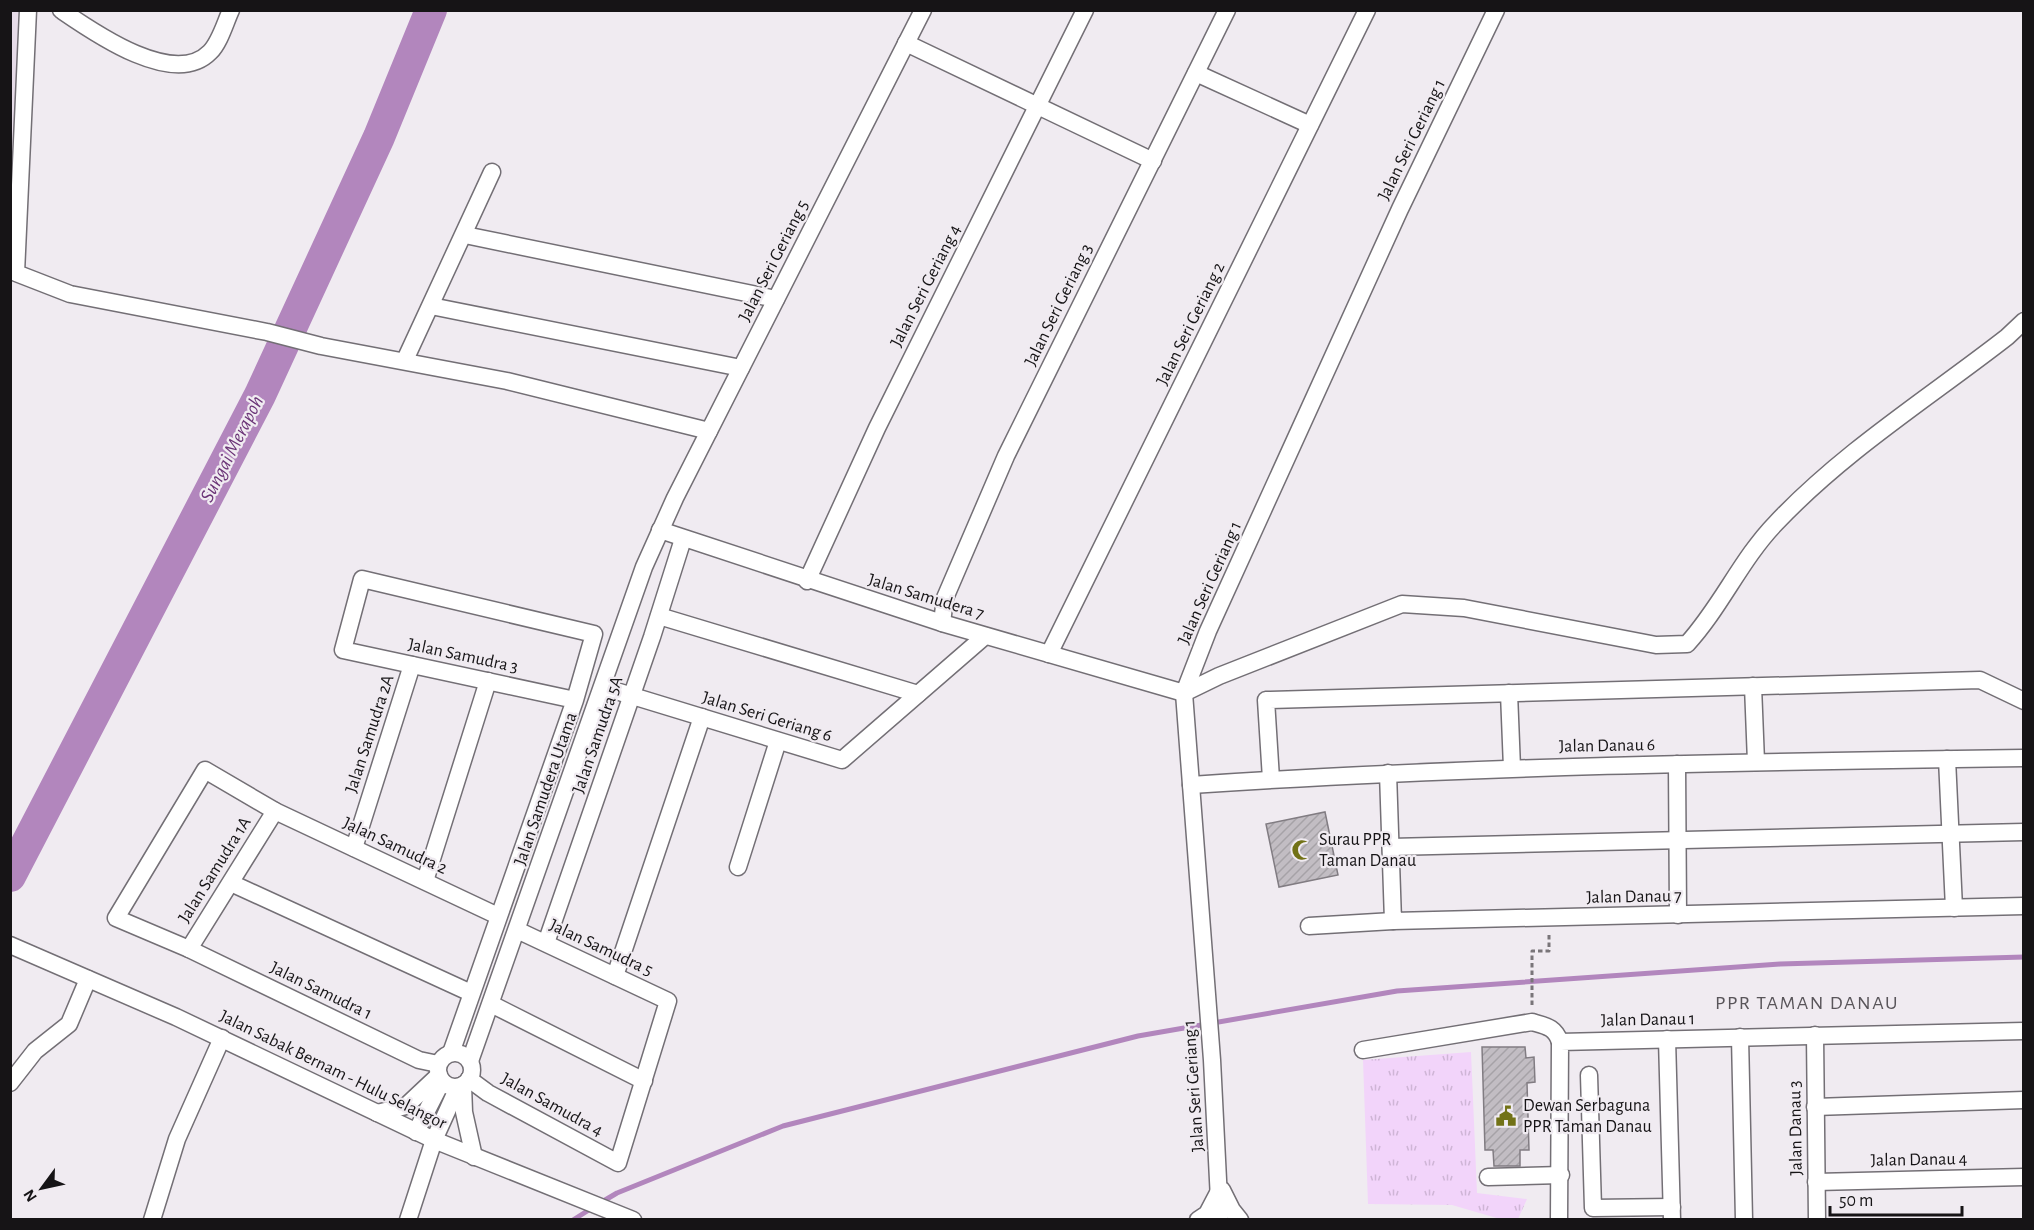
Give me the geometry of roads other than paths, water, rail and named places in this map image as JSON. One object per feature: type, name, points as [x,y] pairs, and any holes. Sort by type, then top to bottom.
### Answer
[{"type":"street","points":[[27,10],[16,273],[70,294],[575,396],[709,431]]},
{"type":"street","points":[[61,10],[99,36],[138,57],[179,63],[199,59],[211,51],[231,10]]},
{"type":"street","name":"Jalan Seri Geriang 5","points":[[660,530],[923,10]]},
{"type":"street","name":"Jalan Seri Geriang 4","points":[[807,581],[877,428],[1085,10]]},
{"type":"street","name":"Jalan Seri Geriang 3","points":[[942,623],[945,598],[1006,456],[1227,10]]},
{"type":"street","name":"Jalan Seri Geriang 2","points":[[1049,654],[1367,10]]},
{"type":"street","name":"Jalan Seri Geriang 1","points":[[1220,1220],[1221,1186],[1184,693],[1208,631],[1400,209],[1496,10]]},
{"type":"street","points":[[906,43],[1037,108],[1153,161]]},
{"type":"street","points":[[1196,73],[1310,126]]},
{"type":"street","points":[[405,360],[465,235],[492,172]]},
{"type":"street","points":[[465,235],[776,299]]},
{"type":"street","points":[[431,306],[741,368]]},
{"type":"street","points":[[1184,693],[1220,676],[1402,604],[1464,608],[1656,645],[1687,644],[1701,628],[1774,524],[1817,482],[2007,337],[2024,321]]},
{"type":"street","name":"Jalan Samudera 7","points":[[660,530],[807,581],[942,623],[1184,693]]},
{"type":"street","name":"Jalan Samudera Utama","points":[[463,1084],[472,1072],[470,1061],[644,567],[660,530]]},
{"type":"street","name":"Jalan Samudra 5A","points":[[546,943],[632,696],[683,539]]},
{"type":"street","name":"Jalan Samudra 3","points":[[575,700],[343,650],[362,579],[594,634]]},
{"type":"street","points":[[659,616],[918,694]]},
{"type":"street","name":"Jalan Samudera Utama","points":[[416,1132],[471,993],[575,700],[594,634]]},
{"type":"street","name":"Jalan Seri Geriang 6","points":[[603,687],[842,760],[985,636]]},
{"type":"street","name":"Jalan Samudra 2A","points":[[354,848],[412,665]]},
{"type":"street","points":[[1271,779],[1266,700],[1980,680],[2024,701]]},
{"type":"street","points":[[425,881],[488,681]]},
{"type":"street","points":[[1753,686],[1756,762]]},
{"type":"street","points":[[1509,693],[1512,768]]},
{"type":"street","points":[[615,976],[702,717]]},
{"type":"street","points":[[738,867],[778,741]]},
{"type":"street","name":"Jalan Danau 6","points":[[1191,785],[1512,768],[2024,758]]},
{"type":"street","points":[[1947,759],[1954,908]]},
{"type":"street","points":[[1677,764],[1678,915]]},
{"type":"street","name":"Jalan Samudra 2","points":[[189,949],[116,918],[206,770],[275,811],[498,916]]},
{"type":"street","points":[[1388,774],[1393,921]]},
{"type":"street","name":"Jalan Samudra 1A","points":[[189,949],[275,811]]},
{"type":"street","points":[[1391,847],[2024,832]]},
{"type":"street","points":[[231,883],[471,993]]},
{"type":"street","name":"Jalan Danau 7","points":[[1309,926],[1393,921],[2024,906]]},
{"type":"street","name":"Jalan Samudra 5","points":[[517,930],[668,1001],[644,1081]]},
{"type":"street","name":"Jalan Sabak Bernam - Hulu Selangor","points":[[16,947],[177,1017],[434,1140],[629,1218]]},
{"type":"street","name":"Jalan Samudra 1","points":[[189,949],[419,1060],[442,1068]]},
{"type":"street","points":[[10,1083],[35,1051],[69,1024],[88,979]]},
{"type":"street","points":[[491,1004],[644,1081]]},
{"type":"street","points":[[1363,1050],[1532,1022],[1549,1026],[1557,1032],[1560,1042],[1559,1220]]},
{"type":"street","name":"Jalan Danau 1","points":[[1560,1042],[2024,1031]]},
{"type":"street","name":"Jalan Danau 3","points":[[1815,1035],[1816,1220]]},
{"type":"street","points":[[1740,1037],[1744,1220]]},
{"type":"street","points":[[152,1220],[177,1139],[222,1038]]},
{"type":"street","points":[[1589,1075],[1593,1208],[1672,1214],[1667,1039]]},
{"type":"street","points":[[376,1113],[406,1106],[442,1068],[462,1054],[470,1061]]},
{"type":"street","name":"Jalan Samudra 4","points":[[442,1068],[463,1084],[488,1093],[618,1163],[644,1081]]},
{"type":"street","points":[[408,1220],[434,1140],[463,1084]]},
{"type":"street","points":[[463,1084],[464,1112],[474,1157]]},
{"type":"street","points":[[1815,1107],[2024,1100]]},
{"type":"street","points":[[1488,1177],[1561,1175]]},
{"type":"street","name":"Jalan Danau 4","points":[[1816,1182],[2024,1177]]},
{"type":"street","points":[[1198,1220],[1207,1214],[1221,1186]]},
{"type":"street","points":[[1221,1186],[1232,1210],[1240,1220]]},
{"type":"waterway","name":"Sungai Merapoh","points":[[10,876],[260,395],[379,137],[431,10]]},
{"type":"waterway","points":[[600,1203],[617,1193],[783,1126],[1138,1036],[1397,991],[1780,964],[2024,957]]},
{"type":"waterway","points":[[573,1220],[592,1208]]},
{"type":"place","name":"Surau PPR Taman Danau","points":[[1302,850]]},
{"type":"place","name":"Dewan Serbaguna PPR Taman Danau","points":[[1506,1116]]},
{"type":"district","name":"PPR TAMAN DANAU","points":[[1807,1003]]}]
